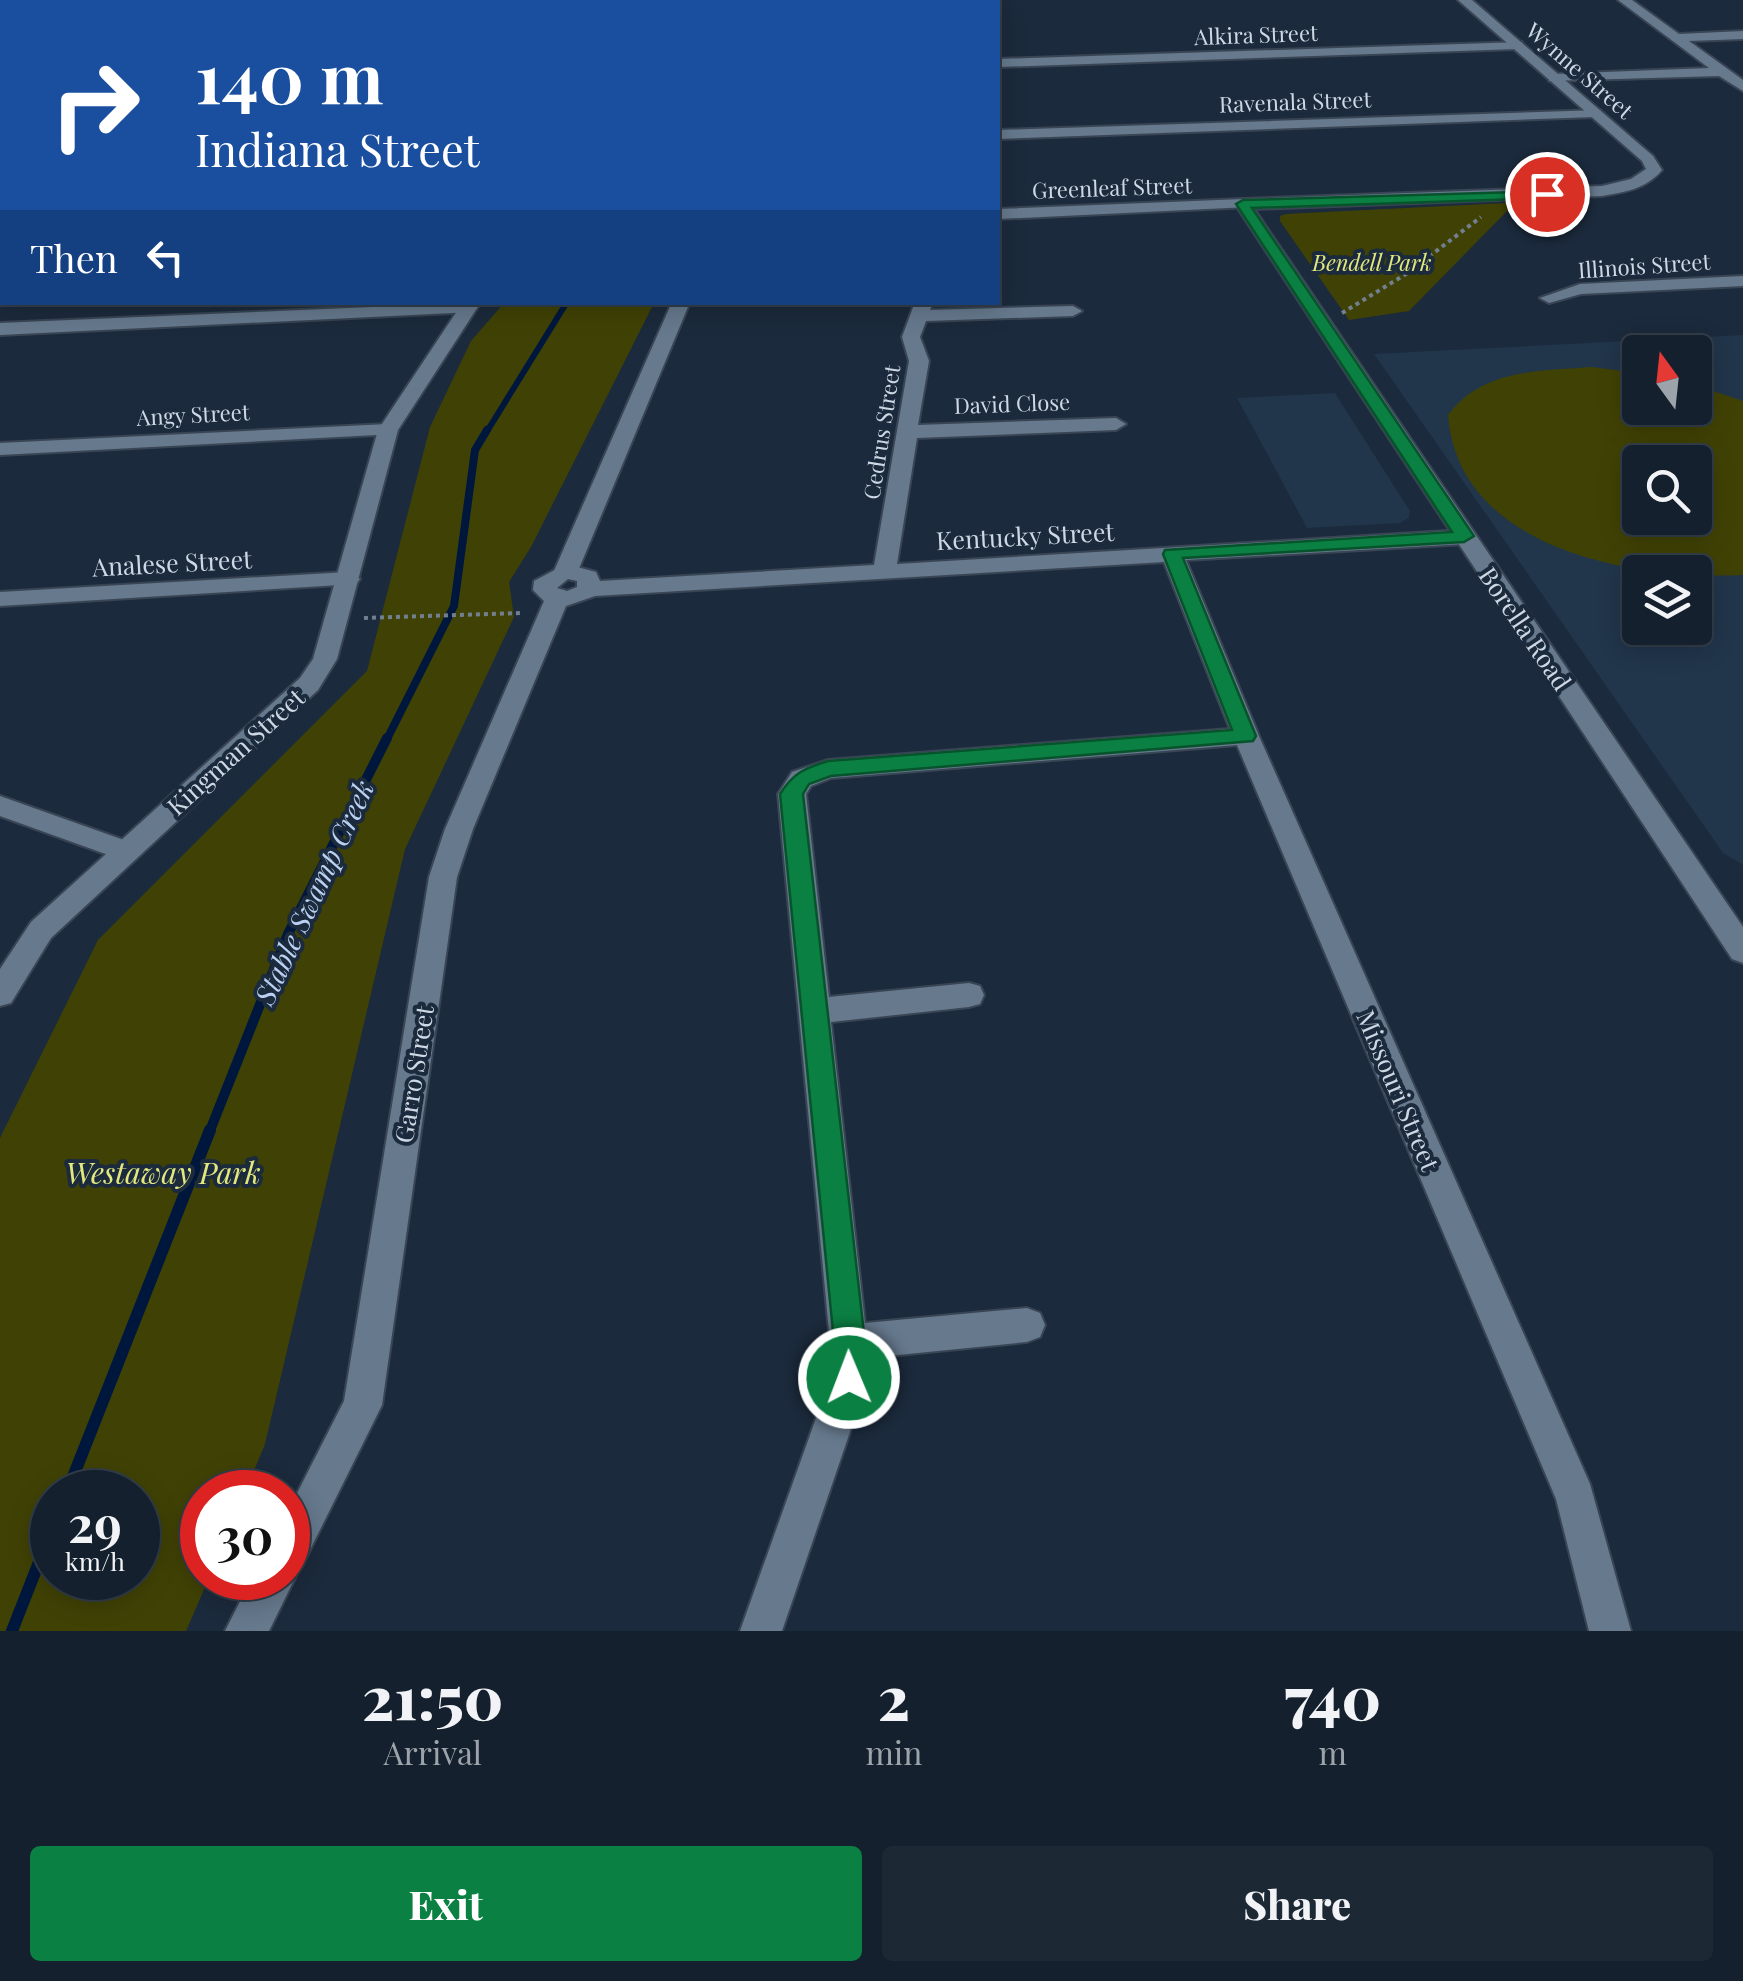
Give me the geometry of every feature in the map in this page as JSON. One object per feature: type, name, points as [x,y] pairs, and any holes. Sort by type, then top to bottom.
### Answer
[{"type":"street","name":"Wynne Street","points":[[1464,0],[1648,158],[1654,170],[1647,179]]},
{"type":"street","points":[[1624,0],[1743,86]]},
{"type":"street","points":[[1676,38],[1743,35]]},
{"type":"street","name":"Alkira Street","points":[[1000,63],[1517,45]]},
{"type":"street","points":[[1554,78],[1723,72]]},
{"type":"street","name":"Ravenala Street","points":[[1000,135],[1595,113]]},
{"type":"street","name":"Greenleaf Street","points":[[1000,214],[1602,191],[1647,179]]},
{"type":"street","name":"Borella Road","points":[[1243,204],[1464,536],[1729,908],[1743,952]]},
{"type":"street","name":"Illinois Street","points":[[1549,298],[1580,290],[1743,282]]},
{"type":"street","points":[[0,329],[470,305]]},
{"type":"street","name":"Kingman Street","points":[[0,994],[41,930],[309,684],[325,659],[388,430],[470,305]]},
{"type":"street","name":"Garro Street","points":[[310,1509],[364,1405],[443,877],[458,829],[571,586],[680,305]]},
{"type":"street","points":[[921,309],[1073,310]]},
{"type":"street","name":"Cedrus Street","points":[[884,571],[910,432],[919,361],[912,337],[921,309]]},
{"type":"street","name":"David Close","points":[[910,432],[1116,424]]},
{"type":"street","name":"Angy Street","points":[[0,449],[388,430]]},
{"type":"street","name":"Kentucky Street","points":[[571,586],[1464,536]]},
{"type":"street","name":"Missouri Street","points":[[1172,554],[1246,736],[1576,1498],[1610,1631]]},
{"type":"street","name":"Analese Street","points":[[0,599],[348,580]]},
{"type":"street","points":[[761,1631],[849,1378],[850,1342],[792,794],[801,779],[828,768],[1246,736]]},
{"type":"street","points":[[0,806],[125,851]]},
{"type":"street","points":[[814,1011],[969,995]]},
{"type":"street","points":[[850,1342],[1027,1324]]},
{"type":"street","points":[[246,1631],[262,1600]]},
{"type":"path","points":[[1340,314],[1406,274],[1485,214]]},
{"type":"path","points":[[336,619],[501,614]]},
{"type":"shaded area","points":[[1743,335],[1743,865],[1723,853],[1374,354],[1622,341],[1622,425],[1712,425],[1712,337]]},
{"type":"shaded area","points":[[1335,393],[1410,511],[1409,518],[1400,523],[1307,528],[1237,398]]},
{"type":"green space","name":"Bendell Park","points":[[1506,203],[1510,208],[1409,311],[1349,320],[1280,221],[1280,216],[1286,214]]},
{"type":"green space","name":"Westaway Park","points":[[502,305],[653,305],[531,547],[509,582],[514,617],[405,849],[265,1444],[254,1470],[180,1470],[180,1600],[199,1600],[186,1631],[0,1631],[0,1138],[98,940],[367,671],[430,427],[471,341]]},
{"type":"green space","points":[[1591,367],[1622,371],[1622,425],[1712,425],[1712,391],[1743,401],[1743,575],[1712,575],[1712,555],[1622,555],[1622,566],[1607,563],[1560,548],[1518,527],[1484,498],[1459,461],[1448,415],[1477,389],[1532,372]]},
{"type":"waterway","name":"Stable Swamp Creek","points":[[486,433],[565,305]]},
{"type":"waterway","name":"Stable Swamp Creek","points":[[386,741],[454,606],[475,450],[487,430]]},
{"type":"waterway","name":"Stable Swamp Creek","points":[[209,1133],[288,934],[387,738]]},
{"type":"waterway","name":"Stable Swamp Creek","points":[[76,1470],[210,1130]]},
{"type":"waterway","name":"Stable Swamp Creek","points":[[12,1631],[30,1585]]},
{"type":"route","points":[[849,1378],[850,1342],[792,794],[801,779],[828,768],[1246,736],[1172,554],[1464,536],[1243,204],[1547,194]]}]
